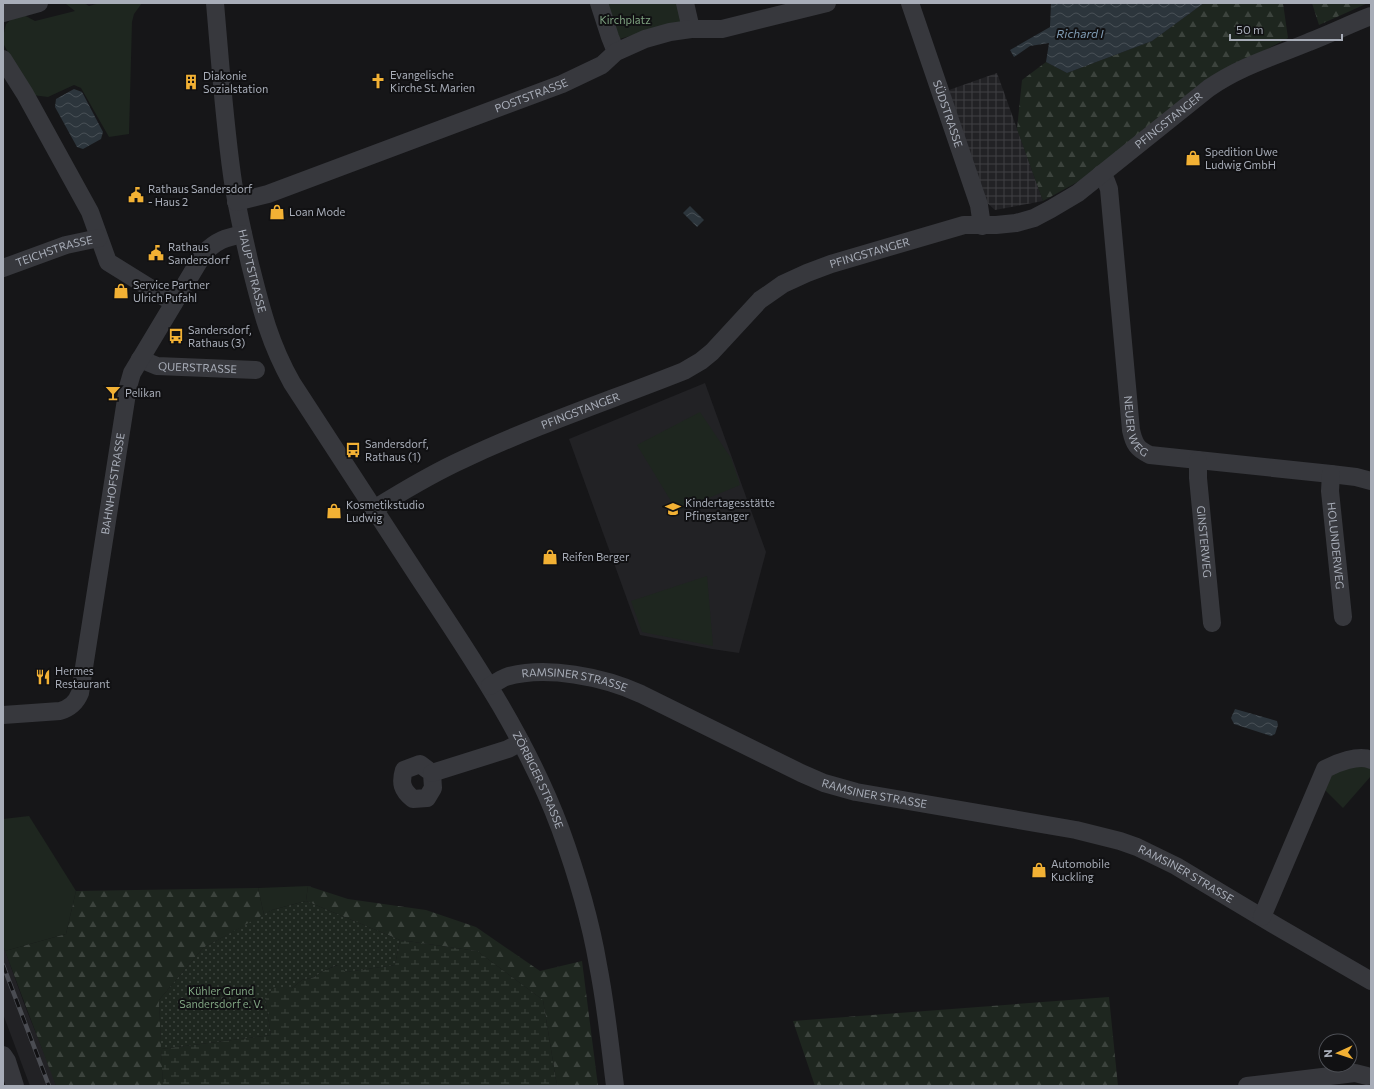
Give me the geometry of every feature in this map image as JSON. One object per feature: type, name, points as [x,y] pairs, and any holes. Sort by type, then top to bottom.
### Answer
[{"type":"street","points":[[3,13],[39,3]]},
{"type":"street","name":"HAUPTSTRASSE","points":[[215,3],[228,142],[236,202],[262,312],[269,335],[281,364],[292,383],[374,509]]},
{"type":"street","points":[[599,3],[616,52]]},
{"type":"street","points":[[685,3],[691,29]]},
{"type":"street","name":"POSTSTRASSE","points":[[236,202],[268,194],[562,84],[602,65],[616,52],[645,39],[670,32],[691,29],[722,29],[828,3]]},
{"type":"street","name":"SÜDSTRASSE","points":[[910,3],[979,205],[982,226]]},
{"type":"street","name":"PFINGSTANGER","points":[[374,509],[464,459],[564,417],[684,371],[701,361],[712,352],[760,300],[777,288],[794,279],[831,264],[955,228],[972,224],[982,226],[1016,223],[1034,218],[1078,192],[1221,79],[1252,64],[1371,16]]},
{"type":"street","points":[[3,59],[87,206],[99,238]]},
{"type":"street","name":"NEUER WEG","points":[[1101,174],[1109,189],[1133,439],[1136,446],[1150,455],[1331,474],[1356,477],[1371,481]]},
{"type":"street","name":"BAHNHOFSTRASSE","points":[[3,715],[60,711],[67,709],[77,700],[80,693],[128,387],[132,372],[204,253],[218,241],[243,234]]},
{"type":"street","name":"TEICHSTRASSE","points":[[3,268],[66,245],[99,238],[108,262],[174,303]]},
{"type":"street","name":"QUERSTRASSE","points":[[140,359],[157,366],[256,370]]},
{"type":"street","name":"GINSTERWEG","points":[[1198,460],[1198,478],[1212,623]]},
{"type":"street","name":"HOLUNDERWEG","points":[[1331,474],[1330,491],[1343,616]]},
{"type":"street","name":"ZÖRBIGER STRASSE","points":[[374,509],[490,686],[521,742],[546,793],[571,860],[593,939],[602,984],[615,1086]]},
{"type":"street","name":"RAMSINER STRASSE","points":[[490,686],[509,676],[536,673],[574,674],[610,682],[641,694],[735,742],[824,783],[856,792],[1076,830],[1120,841],[1137,847],[1176,866],[1371,981]]},
{"type":"street","points":[[432,773],[508,749],[521,742]]},
{"type":"street","points":[[1262,917],[1325,769],[1337,763],[1357,758],[1367,758],[1371,760]]},
{"type":"street","points":[[3,1055],[7,1061],[15,1086]]},
{"type":"street","points":[[1247,1086],[1355,1073],[1369,1076]]},
{"type":"shaded area","points":[[997,73],[1043,201],[995,210],[985,201],[949,90]]},
{"type":"shaded area","name":"Kindertagesstätte Pfingstanger","points":[[705,383],[766,552],[739,653],[640,635],[569,439]]},
{"type":"shaded area","points":[[3,945],[56,1086],[30,1086],[3,1014]]},
{"type":"green space","points":[[84,3],[89,6],[100,3],[142,3],[134,14],[132,22],[129,134],[109,137],[81,88],[74,85],[48,97],[32,95],[4,45],[3,37],[6,24],[13,18],[22,14],[35,21],[75,11],[66,4]]},
{"type":"green space","name":"Kirchplatz","points":[[602,3],[681,3],[685,21],[612,41]]},
{"type":"green space","points":[[1204,3],[1283,3],[1288,38],[1218,75],[1083,179],[1043,201],[1017,129],[1022,80],[1046,62],[1067,73],[1152,41]]},
{"type":"green space","points":[[1312,3],[1368,3],[1319,25]]},
{"type":"green space","points":[[700,412],[731,458],[740,485],[677,511],[637,445]]},
{"type":"green space","points":[[707,576],[713,646],[642,632],[631,601]]},
{"type":"green space","points":[[1371,760],[1371,776],[1343,808],[1318,783],[1325,769]]},
{"type":"green space","points":[[29,816],[76,891],[66,934],[5,951],[3,945],[3,819]]},
{"type":"green space","points":[[308,886],[306,901],[272,910],[264,915],[258,888]]},
{"type":"green space","points":[[308,886],[348,899],[426,910],[476,927],[540,971],[582,961],[598,1086],[557,1086],[543,1000],[477,951],[400,940],[306,901]]},
{"type":"green space","points":[[258,888],[264,915],[203,948],[159,1000],[163,1086],[56,1086],[5,951],[66,934],[76,891]]},
{"type":"green space","name":"Kühler Grund Sandersdorf e. V.","points":[[306,901],[400,940],[395,965],[346,972],[337,965],[314,977],[302,980],[292,988],[273,988],[265,998],[271,1035],[161,1049],[159,1000],[203,948],[272,910]]},
{"type":"green space","points":[[400,940],[477,951],[543,1000],[557,1086],[163,1086],[161,1049],[271,1035],[265,998],[273,988],[292,988],[302,980],[314,977],[323,971],[338,965],[346,972],[395,965]]},
{"type":"green space","points":[[1109,997],[1118,1086],[815,1086],[793,1021]]},
{"type":"water","name":"Richard I","points":[[1051,3],[1204,3],[1152,41],[1067,73],[1046,62],[1049,43],[1030,46],[1014,57],[1010,50],[1050,27]]},
{"type":"water","points":[[74,89],[82,92],[103,132],[101,139],[83,149],[77,147],[55,107],[56,99]]},
{"type":"water","points":[[690,206],[704,220],[697,227],[683,213]]},
{"type":"water","points":[[1235,709],[1277,721],[1278,725],[1275,734],[1271,736],[1234,724],[1231,718]]},
{"type":"railway","points":[[3,965],[49,1086]]},
{"type":"place","name":"Evangelische Kirche St. Marien","points":[[378,81]]},
{"type":"place","name":"Diakonie Sozialstation","points":[[191,82]]},
{"type":"place","name":"Spedition Uwe Ludwig GmbH","points":[[1193,158]]},
{"type":"place","name":"Rathaus Sandersdorf - Haus 2","points":[[136,195]]},
{"type":"place","name":"Loan Mode","points":[[277,212]]},
{"type":"place","name":"Rathaus Sandersdorf","points":[[156,253]]},
{"type":"place","name":"Service Partner Ulrich Pufahl","points":[[121,291]]},
{"type":"place","name":"Sandersdorf, Rathaus (3)","points":[[176,336]]},
{"type":"place","name":"Pelikan","points":[[113,393]]},
{"type":"place","name":"Sandersdorf, Rathaus (1)","points":[[353,450]]},
{"type":"place","name":"Kindertagesstätte Pfingstanger","points":[[673,509]]},
{"type":"place","name":"Kosmetikstudio Ludwig","points":[[334,511]]},
{"type":"place","name":"Reifen Berger","points":[[550,557]]},
{"type":"place","name":"Hermes Restaurant","points":[[43,677]]},
{"type":"place","name":"Automobile Kuckling","points":[[1039,870]]}]
